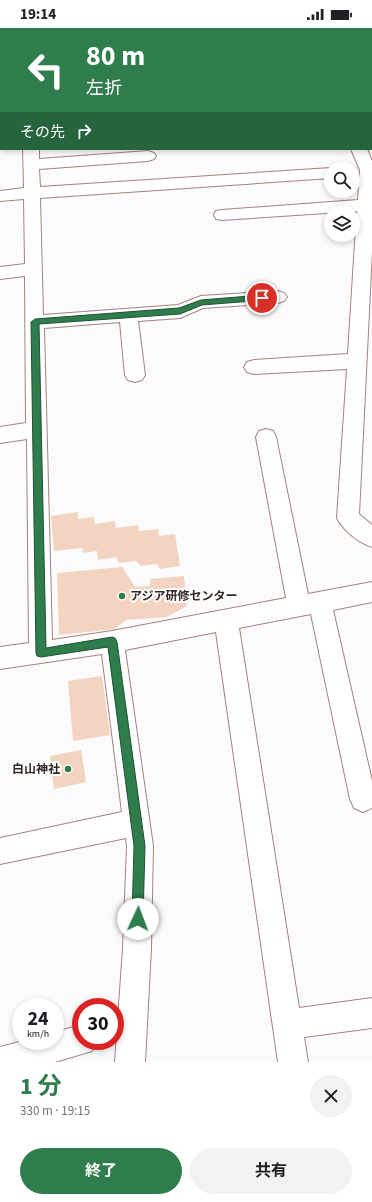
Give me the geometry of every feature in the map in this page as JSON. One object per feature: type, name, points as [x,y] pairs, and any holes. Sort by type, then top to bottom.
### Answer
[{"type":"street","points":[[31,150],[38,430],[41,653]]},
{"type":"street","points":[[360,150],[364,170],[366,204],[366,296],[357,361],[348,518],[372,538]]},
{"type":"street","points":[[31,165],[148,156]]},
{"type":"street","points":[[0,196],[324,173]]},
{"type":"street","points":[[222,215],[366,204]]},
{"type":"street","points":[[0,273],[34,269]]},
{"type":"street","points":[[35,322],[180,311],[201,302],[278,297]]},
{"type":"street","points":[[128,315],[135,374]]},
{"type":"street","points":[[254,368],[357,361]]},
{"type":"street","points":[[0,435],[38,430]]},
{"type":"street","points":[[266,437],[363,799]]},
{"type":"street","points":[[0,658],[112,642],[372,592]]},
{"type":"street","points":[[226,620],[293,1062]]},
{"type":"street","points":[[112,642],[140,846],[137,948],[124,1029],[130,1062]]},
{"type":"street","points":[[0,851],[137,822]]},
{"type":"street","points":[[287,1024],[372,1013]]},
{"type":"street","points":[[1,1062],[72,1042]]},
{"type":"building","name":"アジア研修センター","points":[[78,512],[78,519],[94,517],[95,524],[115,521],[116,528],[138,525],[139,531],[158,529],[159,536],[175,534],[180,566],[160,569],[157,564],[141,566],[136,561],[119,563],[116,557],[98,560],[97,551],[83,553],[82,548],[54,551],[51,516]]},
{"type":"building","name":"アジア研修センター","points":[[122,567],[135,587],[150,586],[150,579],[184,576],[187,606],[167,617],[126,620],[115,629],[59,635],[57,573]]},
{"type":"building","points":[[102,676],[110,735],[73,741],[68,681]]},
{"type":"building","name":"白山神社","points":[[81,750],[86,782],[54,789],[50,756]]},
{"type":"place","name":"アジア研修センター","points":[[122,596]]},
{"type":"place","name":"白山神社","points":[[68,769]]},
{"type":"route","points":[[138,919],[140,846],[112,642],[41,653],[35,322],[180,311],[201,302],[262,298]]}]
